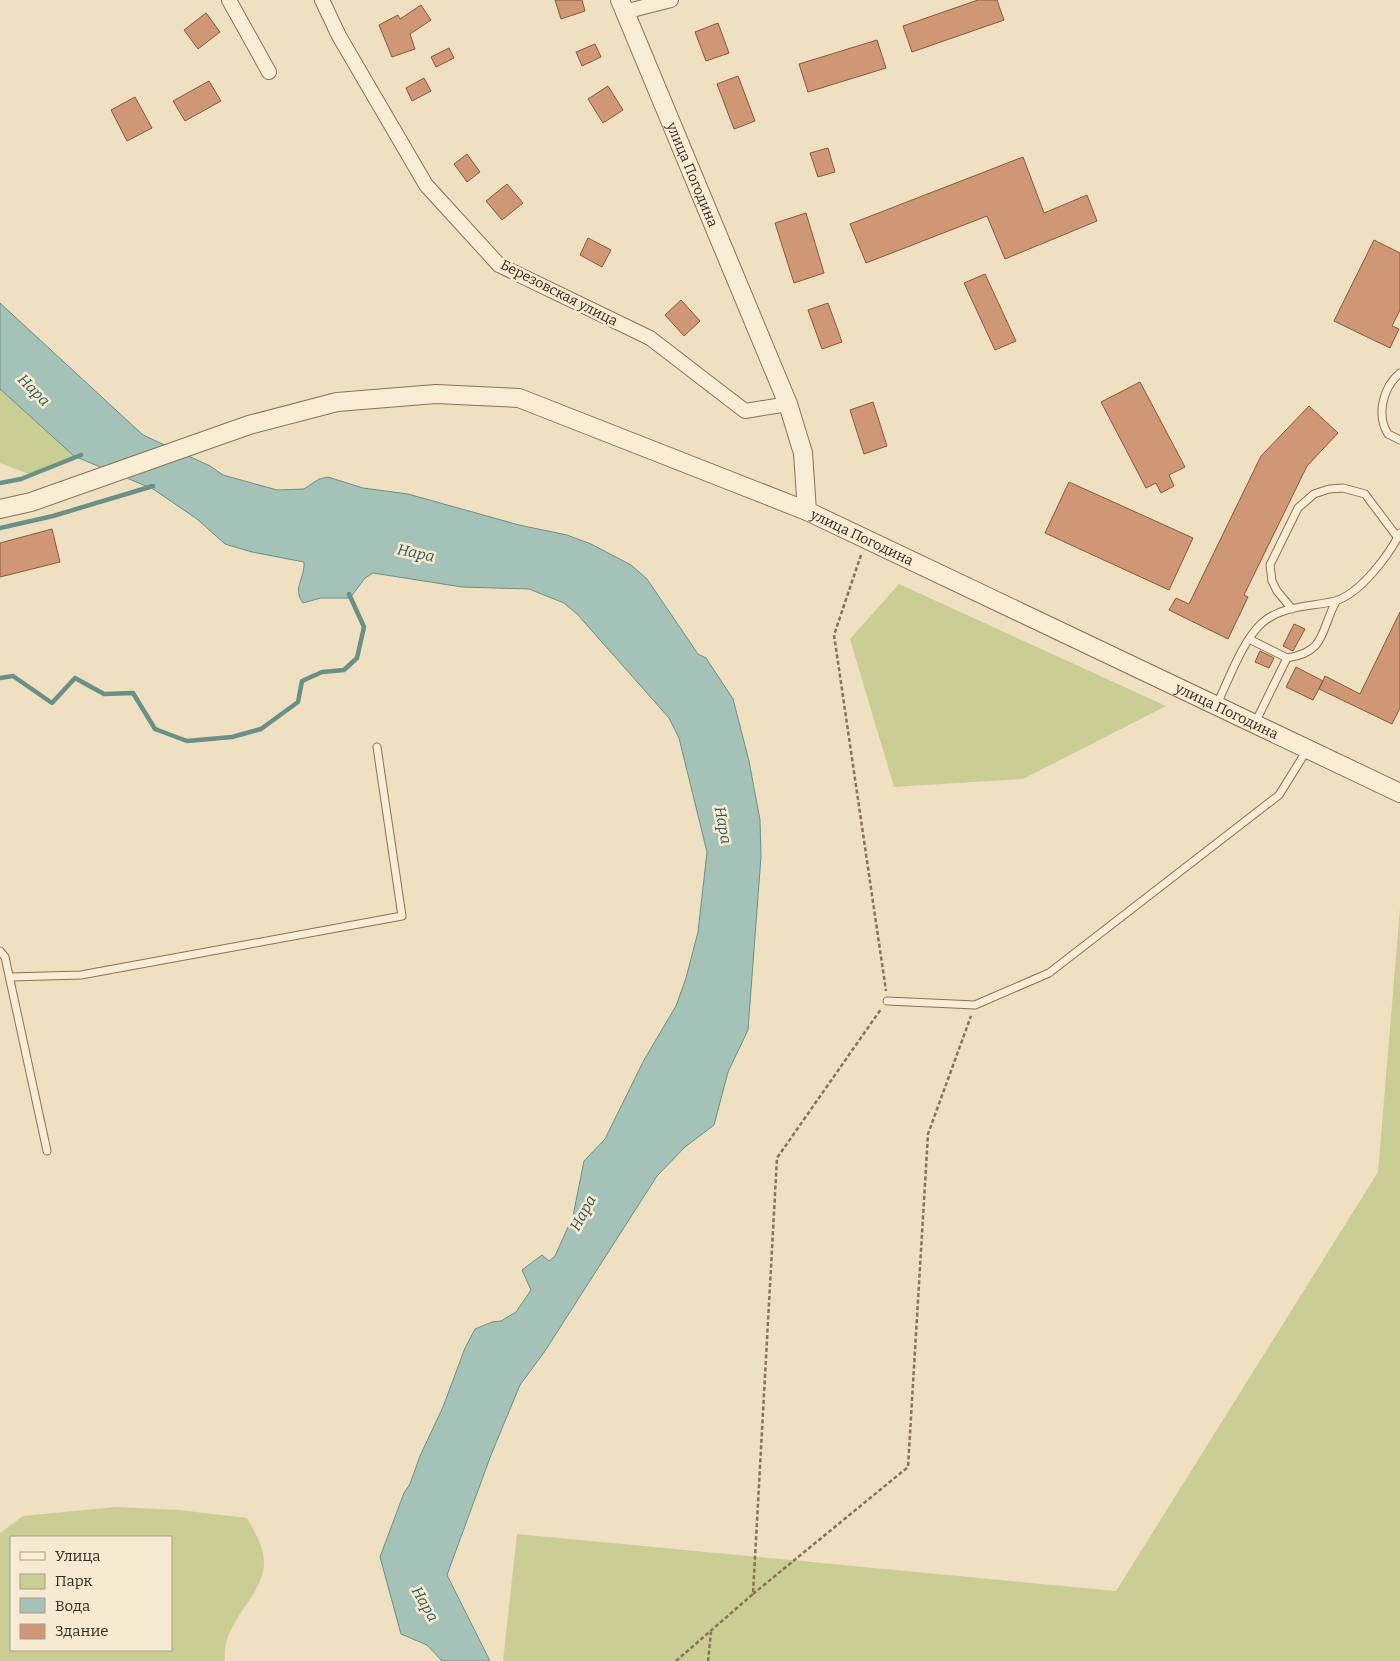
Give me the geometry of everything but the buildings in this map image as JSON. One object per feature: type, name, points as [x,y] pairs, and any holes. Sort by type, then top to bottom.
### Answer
[{"type":"street","points":[[229,0],[269,72]]},
{"type":"street","name":"Березовская улица","points":[[322,0],[339,36],[426,185],[499,265],[650,338],[745,411],[788,404]]},
{"type":"street","name":"улица Погодина","points":[[670,0],[622,6],[788,404],[803,453],[807,511],[1400,793]]},
{"type":"street","points":[[0,509],[31,502],[249,425],[337,402],[436,394],[519,398],[807,511]]},
{"type":"lane","points":[[1400,374],[1394,378],[1380,413],[1383,427],[1388,434],[1400,440]]},
{"type":"lane","points":[[1249,639],[1287,658],[1300,656],[1316,646],[1326,631],[1330,611],[1337,600],[1373,572],[1399,535],[1365,494],[1343,488],[1329,488],[1314,494],[1298,508],[1270,565],[1272,581],[1277,591],[1292,609]]},
{"type":"lane","points":[[1216,707],[1249,639],[1269,618],[1292,609],[1337,600]]},
{"type":"lane","points":[[1254,725],[1287,658]]},
{"type":"lane","points":[[10,977],[81,975],[402,916],[377,747]]},
{"type":"lane","points":[[887,1001],[975,1005],[1049,973],[1279,795],[1307,750]]},
{"type":"lane","points":[[0,951],[6,957],[47,1151]]},
{"type":"path","points":[[754,1594],[777,1158],[887,1001],[834,635],[862,553]]},
{"type":"path","points":[[676,1661],[908,1467],[928,1134],[975,1005]]},
{"type":"path","points":[[708,1661],[711,1631]]},
{"type":"green space","points":[[0,389],[74,456],[31,475],[0,463]]},
{"type":"green space","points":[[899,584],[1166,706],[1023,779],[894,787],[850,639]]},
{"type":"green space","points":[[1400,908],[1400,1661],[503,1661],[517,1534],[1116,1591],[1378,1172]]},
{"type":"green space","points":[[116,1507],[179,1510],[247,1518],[261,1547],[264,1565],[262,1577],[229,1634],[225,1647],[225,1661],[0,1661],[0,1533],[23,1516]]},
{"type":"water","name":"Нара","points":[[0,303],[143,435],[210,466],[223,475],[277,490],[304,489],[319,479],[328,477],[363,488],[408,494],[519,525],[567,535],[591,544],[631,565],[647,579],[698,654],[706,658],[733,699],[749,761],[760,820],[761,856],[748,1030],[728,1072],[714,1125],[685,1147],[657,1176],[545,1351],[520,1385],[491,1455],[447,1575],[490,1661],[442,1661],[427,1645],[401,1634],[380,1557],[404,1493],[410,1484],[420,1456],[443,1407],[465,1348],[475,1329],[492,1322],[501,1321],[516,1312],[531,1290],[522,1270],[542,1255],[549,1261],[555,1256],[573,1216],[584,1161],[605,1139],[644,1060],[676,1006],[686,978],[698,932],[707,852],[679,738],[669,718],[578,615],[564,603],[529,589],[462,587],[373,573],[365,578],[350,598],[321,598],[303,603],[300,598],[299,588],[304,562],[252,552],[225,544],[197,519],[153,489],[74,456],[0,389]]},
{"type":"waterway","points":[[0,483],[21,479],[81,455]]},
{"type":"waterway","points":[[0,528],[53,516],[153,486]]},
{"type":"waterway","points":[[0,678],[13,676],[52,703],[75,678],[104,694],[133,693],[155,729],[187,741],[232,737],[261,729],[298,702],[302,681],[322,672],[344,670],[357,658],[364,627],[349,594]]}]
